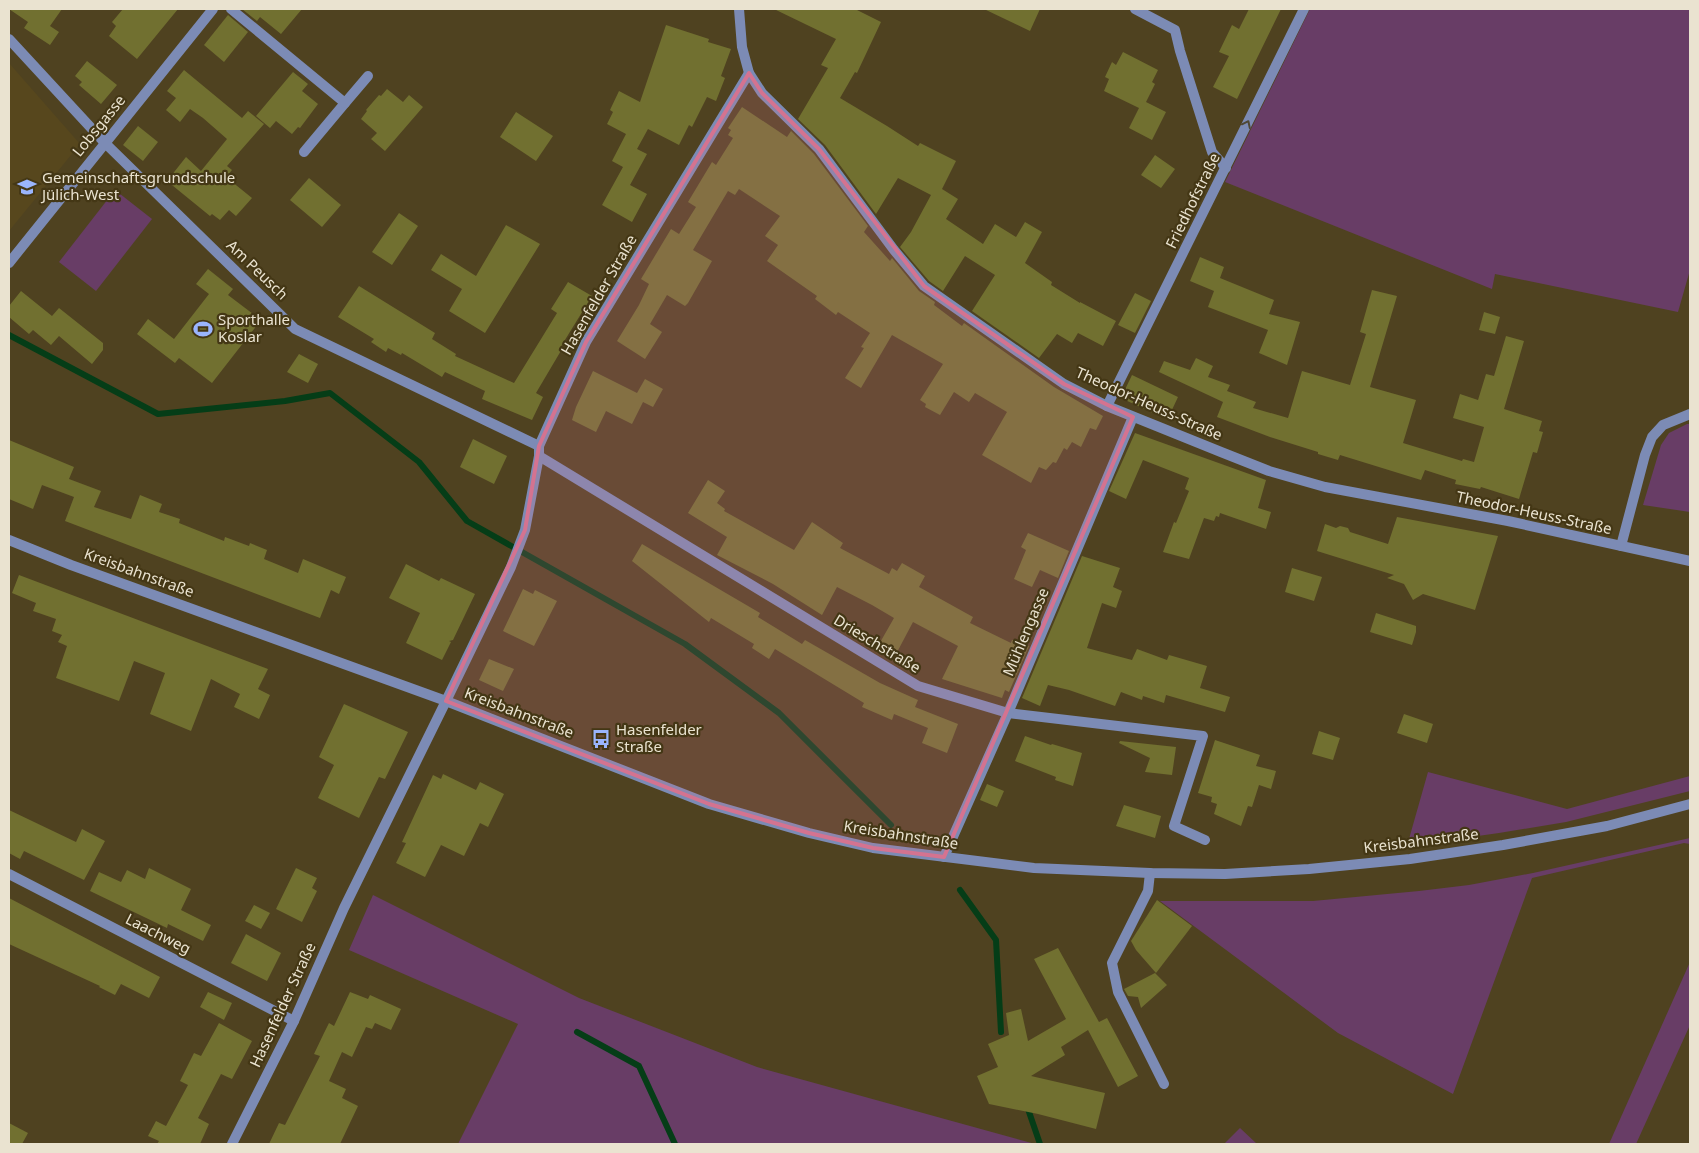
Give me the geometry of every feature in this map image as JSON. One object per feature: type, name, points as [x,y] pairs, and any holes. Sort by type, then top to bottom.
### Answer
[{"type":"street","name":"Lobsgasse","points":[[9,263],[213,9]]},
{"type":"street","points":[[231,9],[345,104]]},
{"type":"street","name":"Theodor-Heuss-Straße","points":[[739,9],[742,47],[749,72],[762,93],[819,149],[894,250],[924,286],[1064,384],[1107,406],[1269,471],[1324,487],[1508,522],[1690,561]]},
{"type":"street","points":[[1135,9],[1175,30],[1180,52],[1212,152],[1226,168]]},
{"type":"street","name":"Friedhofstraße","points":[[1107,406],[1304,9]]},
{"type":"street","name":"Am Peusch","points":[[9,39],[105,143],[295,329],[539,451]]},
{"type":"street","name":"Hasenfelder Straße","points":[[232,1144],[294,1021],[344,908],[511,567],[525,530],[539,451],[586,342],[749,72]]},
{"type":"street","points":[[304,152],[368,76]]},
{"type":"street","points":[[1621,546],[1645,456],[1652,437],[1663,426],[1690,414]]},
{"type":"street","name":"Mühlengasse","points":[[944,857],[1008,713],[1133,417]]},
{"type":"street","name":"Drieschstraße","points":[[539,451],[918,686],[1008,713],[1203,736],[1174,826],[1205,840]]},
{"type":"street","name":"Kreisbahnstraße","points":[[9,540],[446,701],[709,804],[809,833],[873,848],[1034,868],[1225,874],[1410,860],[1503,846],[1607,826],[1690,804]]},
{"type":"street","points":[[1150,873],[1148,891],[1112,963],[1118,992],[1164,1084]]},
{"type":"street","name":"Laachweg","points":[[9,874],[294,1021]]},
{"type":"highlighted area","points":[[749,73],[762,93],[819,149],[924,286],[1064,384],[1133,417],[944,857],[873,848],[809,833],[709,804],[446,701],[525,530],[539,446],[586,342]]},
{"type":"shaded area","points":[[1310,9],[1690,9],[1690,270],[1678,312],[1495,274],[1492,289],[1225,182]]},
{"type":"shaded area","name":"Gemeinschaftsgrundschule Jülich-West","points":[[9,63],[80,144],[9,231]]},
{"type":"shaded area","points":[[115,190],[152,219],[96,291],[59,262]]},
{"type":"shaded area","points":[[1690,424],[1690,512],[1643,505],[1661,445],[1669,433]]},
{"type":"shaded area","points":[[1428,772],[1567,809],[1690,776],[1690,791],[1566,822],[1407,846]]},
{"type":"shaded area","points":[[1690,838],[1690,844],[1684,843],[1532,878],[1453,1094],[1338,1033],[1160,901],[1313,901],[1419,891],[1469,885],[1533,873]]},
{"type":"shaded area","points":[[373,895],[579,998],[757,1067],[1035,1144],[458,1144],[518,1024],[349,950]]},
{"type":"shaded area","points":[[1690,962],[1690,1025],[1636,1144],[1609,1144]]},
{"type":"shaded area","points":[[1240,1128],[1257,1144],[1224,1144]]},
{"type":"building","points":[[9,9],[62,9],[50,26],[59,32],[50,45],[24,28],[28,22]]},
{"type":"building","points":[[123,9],[178,9],[137,59],[109,36],[116,26],[112,22]]},
{"type":"building","points":[[242,9],[302,9],[281,34],[260,17],[257,21]]},
{"type":"building","points":[[774,9],[855,9],[881,22],[857,73],[855,72],[840,98],[918,146],[920,143],[956,161],[942,189],[958,199],[946,219],[983,244],[995,224],[1016,237],[1025,222],[1042,232],[1025,263],[1052,282],[1051,285],[1080,303],[1116,321],[1103,346],[1078,333],[1072,343],[1057,334],[1039,358],[972,311],[995,275],[965,256],[943,291],[929,281],[900,247],[911,232],[931,195],[898,178],[876,214],[825,145],[798,119],[828,68],[821,65],[836,39]]},
{"type":"building","points":[[984,9],[1040,9],[1030,31]]},
{"type":"building","points":[[1249,9],[1281,9],[1237,99],[1213,87],[1229,56],[1219,52],[1232,25],[1239,29]]},
{"type":"building","points":[[228,15],[248,32],[224,62],[204,45]]},
{"type":"building","points":[[666,25],[709,39],[708,42],[731,49],[721,76],[725,78],[716,101],[707,97],[692,127],[689,125],[679,145],[648,129],[637,149],[647,154],[630,185],[647,194],[632,222],[602,205],[623,167],[612,161],[626,134],[607,124],[613,112],[610,110],[619,91],[640,102]]},
{"type":"building","points":[[1123,52],[1158,70],[1152,82],[1155,84],[1146,102],[1166,112],[1152,140],[1129,128],[1139,108],[1104,91],[1109,79],[1105,77],[1112,62],[1116,65]]},
{"type":"building","points":[[87,61],[117,85],[101,104],[79,85],[82,82],[75,76]]},
{"type":"building","points":[[184,70],[242,118],[248,111],[264,124],[227,166],[232,170],[226,177],[252,198],[236,216],[229,210],[220,220],[212,214],[210,216],[167,181],[186,157],[201,171],[227,139],[190,109],[180,122],[166,110],[176,98],[167,91]]},
{"type":"building","points":[[293,72],[308,84],[302,91],[318,104],[300,128],[298,127],[292,134],[276,121],[270,128],[256,116]]},
{"type":"building","points":[[387,89],[403,102],[409,95],[423,107],[385,151],[371,139],[377,133],[361,119],[379,95],[381,96]]},
{"type":"building","points":[[742,107],[787,137],[791,131],[814,154],[868,226],[864,232],[890,261],[892,258],[919,291],[935,302],[934,305],[962,326],[964,323],[1054,387],[1103,416],[1096,430],[1090,428],[1081,447],[1072,442],[1067,450],[1064,448],[1056,463],[1053,462],[1046,470],[1039,467],[1031,483],[982,455],[1007,412],[975,393],[969,402],[954,392],[940,415],[925,407],[926,404],[920,400],[943,364],[892,335],[861,388],[845,378],[864,348],[861,347],[870,333],[838,312],[836,315],[815,299],[817,296],[767,261],[778,245],[765,236],[780,216],[739,189],[735,195],[728,191],[693,250],[712,261],[688,303],[685,306],[667,295],[650,324],[662,332],[645,359],[617,341],[639,305],[649,284],[641,279],[671,229],[679,234],[696,207],[688,202],[712,162],[716,165],[733,138],[728,135],[731,130],[728,128]]},
{"type":"building","points":[[516,112],[553,136],[536,161],[500,137]]},
{"type":"building","points":[[138,126],[158,142],[143,161],[123,145]]},
{"type":"building","points":[[1155,155],[1175,169],[1161,188],[1141,175]]},
{"type":"building","points":[[309,178],[341,205],[322,227],[290,200]]},
{"type":"building","points":[[399,213],[418,226],[392,265],[372,252]]},
{"type":"building","points":[[506,225],[540,244],[485,333],[449,311],[462,289],[431,270],[441,254],[476,276]]},
{"type":"building","points":[[1200,257],[1224,267],[1220,278],[1274,300],[1269,314],[1300,322],[1287,365],[1259,353],[1268,330],[1208,307],[1214,291],[1190,281]]},
{"type":"building","points":[[208,269],[233,289],[228,295],[261,320],[212,383],[179,358],[175,363],[137,334],[148,319],[174,339],[209,294],[196,284]]},
{"type":"building","points":[[568,282],[592,296],[560,348],[562,349],[536,393],[543,397],[532,420],[482,399],[485,391],[445,372],[442,377],[402,353],[401,355],[388,348],[386,352],[371,342],[374,339],[338,317],[359,286],[435,333],[432,339],[456,354],[455,356],[514,383],[557,313],[551,309]]},
{"type":"building","points":[[1372,290],[1397,296],[1370,387],[1416,400],[1403,443],[1462,461],[1463,459],[1474,462],[1484,427],[1453,418],[1460,394],[1478,400],[1486,374],[1494,376],[1506,336],[1524,341],[1504,409],[1542,421],[1539,431],[1543,432],[1537,453],[1533,452],[1519,499],[1481,487],[1480,489],[1455,484],[1456,480],[1425,470],[1421,480],[1340,455],[1338,460],[1318,454],[1318,452],[1270,437],[1217,417],[1223,402],[1159,372],[1164,361],[1190,370],[1196,358],[1213,366],[1208,377],[1230,385],[1227,391],[1256,402],[1253,408],[1288,418],[1302,371],[1350,385],[1366,334],[1360,332]]},
{"type":"building","points":[[21,291],[52,316],[59,308],[103,343],[103,350],[92,364],[59,336],[51,345],[33,330],[29,334],[9,317],[9,306]]},
{"type":"building","points":[[1135,293],[1151,301],[1135,333],[1118,325]]},
{"type":"building","points":[[1484,312],[1500,317],[1495,334],[1479,330]]},
{"type":"building","points":[[299,354],[318,364],[308,383],[287,372]]},
{"type":"building","points":[[593,371],[637,393],[645,379],[663,389],[653,407],[643,402],[632,424],[606,411],[596,432],[572,420]]},
{"type":"building","points":[[1132,375],[1178,397],[1171,412],[1156,405],[1153,413],[1121,398]]},
{"type":"building","points":[[1135,433],[1266,480],[1258,508],[1271,512],[1266,529],[1220,513],[1219,517],[1216,516],[1214,521],[1204,518],[1189,559],[1163,552],[1174,522],[1176,523],[1189,491],[1185,489],[1189,478],[1143,460],[1126,499],[1109,491]]},
{"type":"building","points":[[473,439],[507,456],[494,484],[460,467]]},
{"type":"building","points":[[9,440],[74,467],[69,479],[101,491],[94,507],[131,519],[140,495],[162,504],[159,512],[180,519],[179,523],[224,541],[225,537],[249,546],[250,543],[267,550],[264,559],[298,573],[303,559],[346,577],[339,594],[331,590],[320,618],[65,521],[74,497],[42,485],[33,509],[9,499]]},
{"type":"building","points":[[708,480],[725,491],[717,503],[725,509],[724,511],[794,550],[812,522],[843,543],[840,548],[889,574],[892,568],[897,571],[902,563],[925,576],[919,587],[973,617],[970,623],[1011,643],[1012,640],[1029,646],[1009,692],[1005,690],[1002,698],[942,679],[958,646],[913,622],[895,656],[878,646],[894,618],[872,605],[837,587],[822,615],[773,584],[717,555],[727,537],[688,513]]},
{"type":"building","points":[[1397,517],[1498,536],[1475,610],[1423,594],[1413,600],[1404,584],[1387,578],[1394,575],[1317,551],[1325,524],[1336,528],[1340,526],[1348,528],[1350,532],[1388,544]]},
{"type":"building","points":[[1028,533],[1069,551],[1058,578],[1040,570],[1032,587],[1014,579],[1026,550],[1021,547]]},
{"type":"building","points":[[642,544],[760,613],[758,617],[802,644],[805,640],[880,683],[918,700],[915,707],[958,724],[947,753],[922,743],[928,728],[894,714],[892,720],[862,707],[864,703],[775,649],[769,659],[752,648],[754,644],[711,618],[709,622],[632,561]]},
{"type":"building","points":[[1082,556],[1120,568],[1113,587],[1122,591],[1116,608],[1102,603],[1087,648],[1132,660],[1137,649],[1167,660],[1169,655],[1207,666],[1200,688],[1230,697],[1225,712],[1166,695],[1164,703],[1143,696],[1142,700],[1121,692],[1115,706],[1069,690],[1048,685],[1040,706],[1022,698]]},
{"type":"building","points":[[406,564],[439,581],[441,578],[475,594],[453,640],[449,641],[451,642],[442,660],[406,643],[420,613],[389,598]]},
{"type":"building","points":[[1292,568],[1322,577],[1314,601],[1285,592]]},
{"type":"building","points":[[19,575],[268,669],[258,689],[270,695],[259,719],[234,707],[240,694],[211,679],[191,731],[150,714],[165,673],[134,661],[119,701],[56,678],[67,646],[58,642],[62,635],[52,631],[56,619],[33,611],[36,603],[12,593]]},
{"type":"building","points":[[523,589],[533,594],[535,590],[557,601],[534,646],[503,631]]},
{"type":"building","points":[[1376,613],[1416,626],[1412,645],[1370,632]]},
{"type":"building","points":[[489,659],[514,669],[503,691],[479,680]]},
{"type":"building","points":[[344,704],[408,732],[385,779],[379,777],[359,818],[318,798],[334,765],[319,757]]},
{"type":"building","points":[[1404,714],[1433,724],[1427,743],[1397,733]]},
{"type":"building","points":[[1319,731],[1340,738],[1333,760],[1312,754]]},
{"type":"building","points":[[1025,736],[1082,753],[1073,786],[1055,780],[1056,777],[1015,761]]},
{"type":"building","points":[[1215,740],[1260,755],[1256,766],[1276,771],[1271,789],[1259,785],[1252,807],[1248,806],[1241,826],[1214,814],[1217,804],[1211,802],[1212,797],[1198,793]]},
{"type":"building","points":[[1120,741],[1176,747],[1172,775],[1145,772],[1150,758],[1119,743]]},
{"type":"building","points":[[443,774],[476,790],[480,782],[504,794],[488,827],[480,823],[464,856],[441,845],[425,877],[396,863],[406,843],[402,842],[433,775],[441,779]]},
{"type":"building","points":[[987,784],[1004,791],[997,807],[980,800]]},
{"type":"building","points":[[1124,805],[1161,816],[1155,838],[1116,826]]},
{"type":"building","points":[[9,810],[76,842],[82,829],[105,841],[84,880],[24,851],[20,859],[9,853]]},
{"type":"building","points":[[149,868],[191,889],[181,910],[211,925],[203,941],[168,924],[167,928],[90,891],[99,872],[121,882],[127,870],[145,879]]},
{"type":"building","points":[[296,868],[317,878],[312,888],[317,891],[302,922],[276,909]]},
{"type":"building","points":[[9,898],[160,977],[149,998],[121,984],[115,995],[100,986],[9,944]]},
{"type":"building","points":[[1157,900],[1192,926],[1156,973],[1136,950],[1131,941]]},
{"type":"building","points":[[254,905],[270,913],[261,929],[245,921]]},
{"type":"building","points":[[246,934],[281,953],[267,981],[231,963]]},
{"type":"building","points":[[1058,948],[1099,1022],[1107,1018],[1138,1076],[1118,1087],[1088,1030],[1061,1047],[1065,1055],[1031,1076],[1105,1093],[1096,1129],[989,1104],[977,1076],[998,1067],[988,1044],[1009,1035],[1006,1013],[1021,1009],[1028,1041],[1066,1019],[1034,959]]},
{"type":"building","points":[[1155,973],[1167,985],[1141,1008],[1138,997],[1128,996],[1124,989]]},
{"type":"building","points":[[208,992],[232,1003],[224,1020],[200,1007]]},
{"type":"building","points":[[350,992],[368,999],[370,995],[401,1009],[391,1030],[375,1023],[372,1029],[366,1027],[352,1057],[342,1052],[329,1081],[346,1089],[342,1098],[358,1106],[340,1144],[269,1144],[279,1123],[285,1125],[320,1056],[314,1054],[324,1033],[329,1023],[334,1026]]},
{"type":"building","points":[[219,1023],[252,1041],[232,1079],[221,1074],[198,1118],[209,1124],[200,1144],[157,1144],[159,1141],[148,1136],[156,1121],[166,1126],[188,1085],[180,1081],[194,1053],[201,1056]]},
{"type":"building","points":[[9,1123],[28,1133],[22,1144],[9,1144]]},
{"type":"waterway","points":[[9,335],[158,414],[285,401],[330,393],[419,462],[467,521],[685,644],[779,713],[891,825]]},
{"type":"waterway","points":[[960,890],[996,940],[1001,1032]]},
{"type":"waterway","points":[[577,1032],[639,1066],[675,1144]]},
{"type":"waterway","points":[[1027,1106],[1040,1144]]},
{"type":"place","name":"Gemeinschaftsgrundschule Jülich-West","points":[[27,187]]},
{"type":"place","name":"Sporthalle Koslar","points":[[203,329]]},
{"type":"place","name":"Hasenfelder Straße","points":[[601,739]]}]
